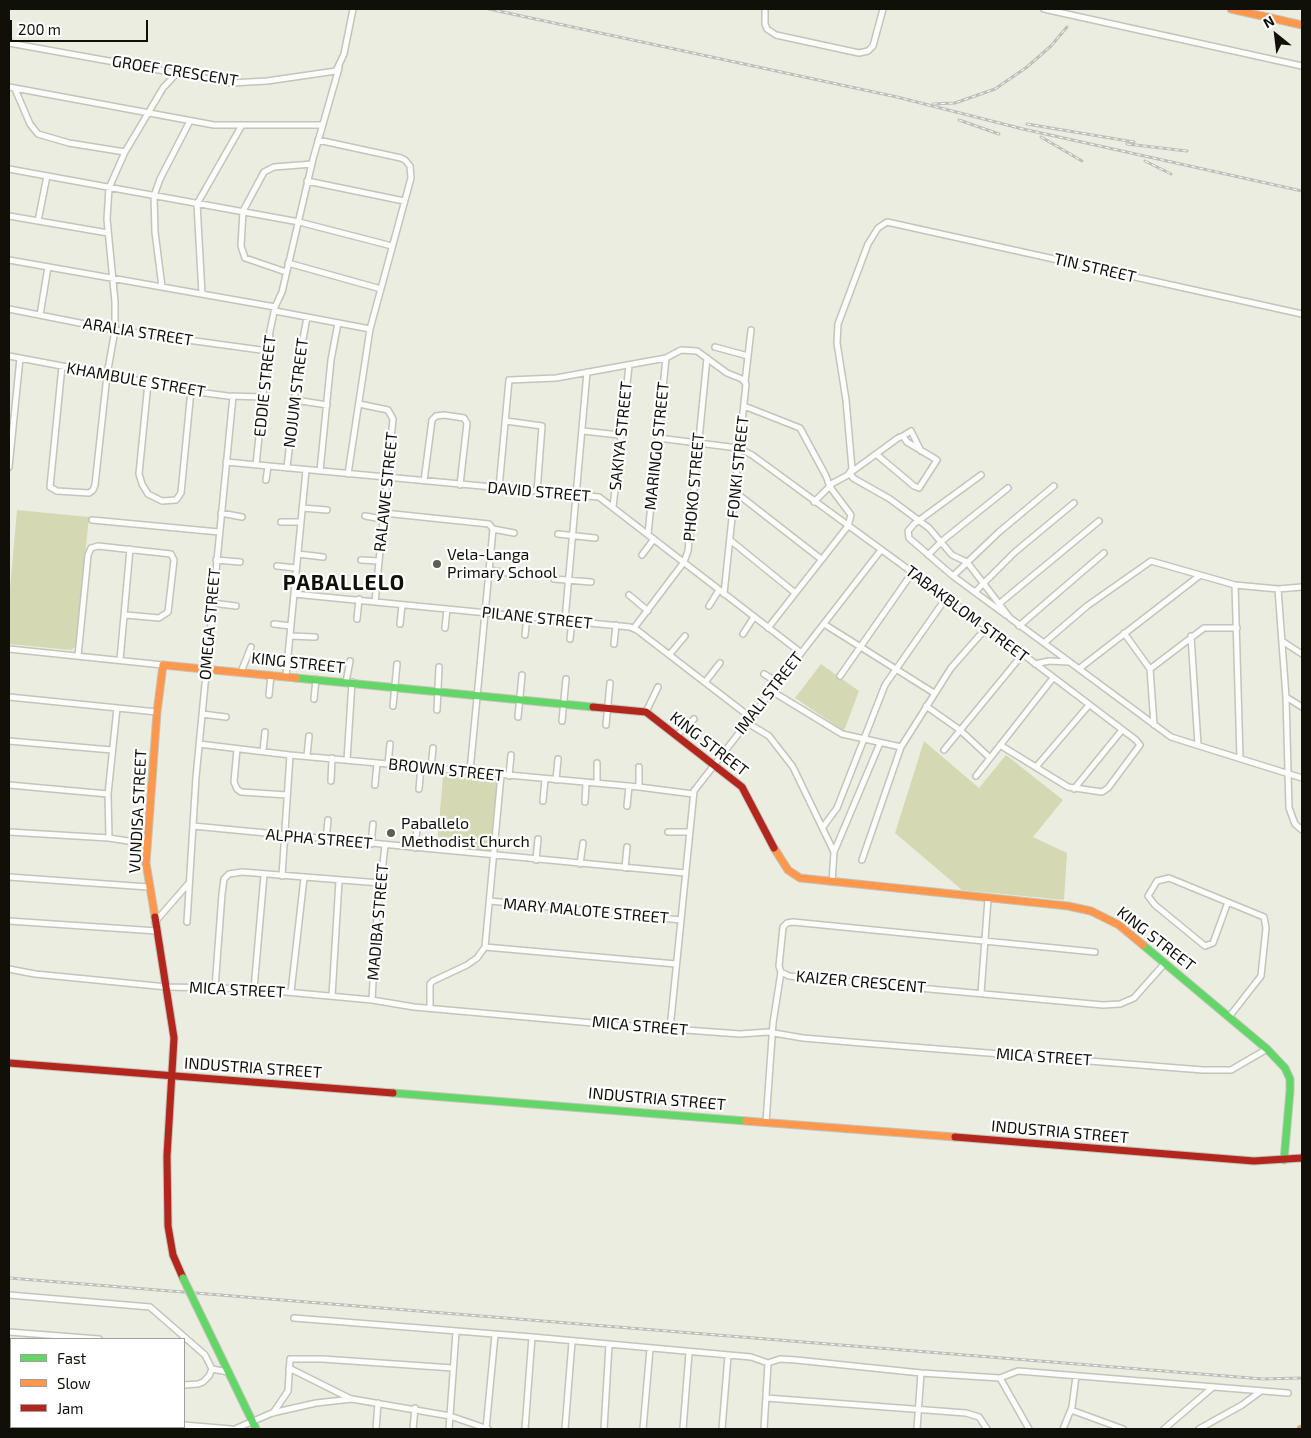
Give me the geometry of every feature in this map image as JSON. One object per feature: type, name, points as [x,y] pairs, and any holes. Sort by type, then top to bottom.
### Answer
[{"type":"street","points":[[339,68],[353,9]]},
{"type":"street","points":[[765,9],[767,29],[776,35],[859,53],[868,51],[873,46],[883,9]]},
{"type":"street","points":[[1044,9],[1302,66]]},
{"type":"street","points":[[1231,9],[1302,25]]},
{"type":"street","name":"GROEF CRESCENT","points":[[9,43],[178,72],[230,83],[251,83],[313,76],[332,73],[339,68]]},
{"type":"street","name":"EDDIE STREET","points":[[256,465],[268,351],[275,309],[282,292],[307,181],[339,68]]},
{"type":"street","points":[[62,366],[50,484],[51,488],[57,491],[88,493],[94,489],[107,375],[115,330],[115,302],[111,279],[108,233],[109,188],[125,152],[169,81],[178,72]]},
{"type":"street","points":[[9,88],[190,121],[242,125],[322,125]]},
{"type":"street","points":[[15,89],[32,128],[38,134],[69,143],[125,152]]},
{"type":"street","points":[[162,287],[155,232],[154,196],[160,179],[190,121]]},
{"type":"street","points":[[202,294],[197,204],[242,125]]},
{"type":"street","points":[[318,140],[406,160],[411,171],[370,329],[348,474]]},
{"type":"street","points":[[286,272],[245,258],[241,246],[243,211],[264,172],[274,167],[312,164]]},
{"type":"street","points":[[9,170],[299,222],[392,246]]},
{"type":"street","points":[[38,221],[47,176]]},
{"type":"street","points":[[307,181],[404,201]]},
{"type":"street","points":[[9,216],[108,233]]},
{"type":"street","name":"TIN STREET","points":[[850,473],[852,467],[846,400],[837,343],[838,324],[868,244],[878,228],[887,222],[1302,314]]},
{"type":"street","points":[[9,260],[202,294],[370,329]]},
{"type":"street","points":[[288,263],[380,289]]},
{"type":"street","points":[[40,315],[48,267]]},
{"type":"street","name":"ARALIA STREET","points":[[9,309],[115,330],[268,351]]},
{"type":"street","name":"NOJUM STREET","points":[[287,468],[307,317]]},
{"type":"street","points":[[320,471],[338,323]]},
{"type":"street","name":"FONKI STREET","points":[[722,592],[730,540],[738,448],[752,330]]},
{"type":"street","points":[[716,347],[748,356]]},
{"type":"street","points":[[499,488],[509,380],[556,378],[629,366],[666,358],[678,351],[689,349],[697,351],[708,360],[745,382]]},
{"type":"street","name":"KHAMBULE STREET","points":[[9,356],[191,390],[233,396],[264,397]]},
{"type":"street","points":[[9,467],[20,358]]},
{"type":"street","name":"MARINGO STREET","points":[[648,534],[666,358]]},
{"type":"street","name":"PHOKO STREET","points":[[634,628],[684,562],[688,548],[708,360]]},
{"type":"street","name":"SAKIYA STREET","points":[[613,507],[619,435],[629,366]]},
{"type":"street","points":[[565,620],[587,372]]},
{"type":"street","points":[[148,383],[139,474],[148,494],[162,500],[174,501],[181,493],[191,390]]},
{"type":"street","name":"OMEGA STREET","points":[[187,922],[199,744],[233,396]]},
{"type":"street","points":[[295,400],[327,405]]},
{"type":"street","name":"RALAWE STREET","points":[[358,404],[391,412],[393,422],[375,602]]},
{"type":"street","points":[[744,406],[800,428],[830,487],[851,512],[848,526],[794,592],[768,628]]},
{"type":"street","points":[[424,481],[434,418],[444,415],[462,417],[466,421],[460,484]]},
{"type":"street","points":[[506,421],[542,426],[537,492]]},
{"type":"street","points":[[583,431],[619,435]]},
{"type":"street","points":[[814,502],[830,487],[911,431],[922,452]]},
{"type":"street","points":[[876,454],[914,486],[919,488],[937,460],[922,452],[903,436]]},
{"type":"street","points":[[658,438],[738,448]]},
{"type":"street","name":"TABAKBLOM STREET","points":[[738,448],[752,454],[814,502],[986,627],[1140,745],[1108,788],[1102,792],[1074,789]]},
{"type":"street","name":"DAVID STREET","points":[[226,462],[599,497],[800,652]]},
{"type":"street","points":[[266,480],[268,466]]},
{"type":"street","points":[[286,676],[306,470]]},
{"type":"street","points":[[850,473],[853,478],[890,499],[920,520],[942,541],[952,555],[967,562],[1010,618]]},
{"type":"street","points":[[981,475],[920,520],[908,531],[908,538],[953,576],[1019,626],[1080,668],[1154,725],[1177,740],[1302,778]]},
{"type":"street","points":[[953,576],[999,532],[1054,486]]},
{"type":"street","points":[[928,555],[942,541],[1008,488]]},
{"type":"street","points":[[735,492],[821,559]]},
{"type":"street","points":[[975,592],[1015,552],[1074,503]]},
{"type":"street","points":[[302,508],[327,510]]},
{"type":"street","points":[[221,514],[242,517]]},
{"type":"street","points":[[365,516],[489,524],[493,530],[470,772]]},
{"type":"street","points":[[92,520],[219,532]]},
{"type":"street","points":[[1000,603],[1099,521]]},
{"type":"street","points":[[282,522],[301,522]]},
{"type":"street","points":[[493,530],[514,533]]},
{"type":"street","points":[[558,534],[595,538]]},
{"type":"street","points":[[642,555],[654,539]]},
{"type":"street","points":[[730,540],[794,592]]},
{"type":"street","points":[[78,656],[89,551],[95,546],[168,552],[173,556],[168,612],[159,618],[126,615]]},
{"type":"street","points":[[120,660],[126,615],[130,549]]},
{"type":"street","name":"IMALI STREET","points":[[693,794],[776,682],[881,550]]},
{"type":"street","points":[[1019,626],[1104,553]]},
{"type":"street","points":[[298,554],[323,556]]},
{"type":"street","points":[[216,560],[240,562]]},
{"type":"street","points":[[361,560],[379,561]]},
{"type":"street","points":[[1044,643],[1082,610],[1147,562],[1158,561],[1199,576],[1219,579],[1235,585],[1278,589],[1302,587]]},
{"type":"street","points":[[278,566],[296,568]]},
{"type":"street","points":[[490,570],[514,574]]},
{"type":"street","points":[[840,676],[912,573]]},
{"type":"street","points":[[1080,668],[1199,576]]},
{"type":"street","points":[[554,579],[591,582]]},
{"type":"street","points":[[1235,585],[1240,758]]},
{"type":"street","points":[[1278,589],[1286,697],[1289,808],[1295,824],[1302,830]]},
{"type":"street","points":[[709,606],[722,592]]},
{"type":"street","name":"PILANE STREET","points":[[294,594],[360,599],[402,605],[634,628],[706,681],[779,747],[793,767],[824,827],[834,852]]},
{"type":"street","points":[[629,595],[648,611]]},
{"type":"street","points":[[824,827],[837,808],[878,700],[895,670],[946,598]]},
{"type":"street","points":[[357,619],[360,599]]},
{"type":"street","points":[[212,603],[236,606]]},
{"type":"street","points":[[400,624],[402,605]]},
{"type":"street","points":[[445,628],[447,609]]},
{"type":"street","points":[[526,636],[527,617]]},
{"type":"street","points":[[743,634],[754,617]]},
{"type":"street","points":[[570,640],[572,621]]},
{"type":"street","points":[[274,624],[291,626]]},
{"type":"street","points":[[824,624],[934,693]]},
{"type":"street","points":[[614,644],[616,626]]},
{"type":"street","points":[[862,860],[901,747],[951,668],[986,627]]},
{"type":"street","points":[[1150,669],[1191,636],[1208,627],[1237,628]]},
{"type":"street","points":[[1124,633],[1150,669],[1154,725]]},
{"type":"street","points":[[290,636],[315,637]]},
{"type":"street","points":[[670,654],[684,636]]},
{"type":"street","points":[[1191,636],[1198,745]]},
{"type":"street","points":[[1282,642],[1302,654]]},
{"type":"street","points":[[242,672],[251,647]]},
{"type":"street","name":"KING STREET","points":[[9,649],[646,712],[746,791],[788,870],[800,878],[1068,906],[1092,911],[1119,925],[1282,1063],[1290,1079],[1284,1160]]},
{"type":"street","points":[[944,750],[1022,655]]},
{"type":"street","points":[[347,760],[350,661]]},
{"type":"street","points":[[1035,664],[1049,662],[1072,663]]},
{"type":"street","points":[[706,681],[720,663]]},
{"type":"street","points":[[393,706],[397,664]]},
{"type":"street","name":"VUNDISA STREET","points":[[163,665],[157,712],[147,844],[148,887],[167,987],[174,1038],[167,1156],[168,1235],[172,1255],[254,1426]]},
{"type":"street","points":[[437,710],[440,667]]},
{"type":"street","points":[[764,674],[776,682]]},
{"type":"street","points":[[269,695],[271,675]]},
{"type":"street","points":[[518,717],[522,675]]},
{"type":"street","points":[[976,776],[1053,678]]},
{"type":"street","points":[[314,699],[316,679]]},
{"type":"street","points":[[562,721],[566,679]]},
{"type":"street","points":[[606,725],[610,683]]},
{"type":"street","points":[[646,712],[658,687]]},
{"type":"street","points":[[770,690],[837,731],[863,740],[901,747]]},
{"type":"street","points":[[9,697],[157,712]]},
{"type":"street","points":[[1286,697],[1302,707]]},
{"type":"street","points":[[1036,767],[1089,705]]},
{"type":"street","points":[[926,706],[960,730],[990,758]]},
{"type":"street","points":[[109,838],[108,794],[117,708]]},
{"type":"street","points":[[202,714],[226,717]]},
{"type":"street","points":[[677,735],[694,718]]},
{"type":"street","points":[[1000,745],[1064,785],[1074,789],[1122,730]]},
{"type":"street","points":[[263,751],[266,732]]},
{"type":"street","points":[[307,756],[309,736]]},
{"type":"street","points":[[9,741],[112,750]]},
{"type":"street","points":[[832,882],[834,852],[880,743]]},
{"type":"street","name":"BROWN STREET","points":[[199,744],[290,755],[640,787],[693,794]]},
{"type":"street","points":[[388,764],[390,744]]},
{"type":"street","points":[[431,768],[433,748]]},
{"type":"street","points":[[237,749],[234,782],[237,790],[241,792],[287,795]]},
{"type":"street","points":[[282,876],[290,755]]},
{"type":"street","points":[[509,776],[511,755]]},
{"type":"street","points":[[331,781],[332,758]]},
{"type":"street","points":[[556,780],[558,759]]},
{"type":"street","points":[[375,785],[377,763]]},
{"type":"street","points":[[597,763],[597,783]]},
{"type":"street","points":[[419,789],[421,767]]},
{"type":"street","points":[[639,767],[640,787]]},
{"type":"street","points":[[430,1008],[430,984],[467,965],[477,958],[485,947],[501,775]]},
{"type":"street","points":[[543,801],[545,779]]},
{"type":"street","points":[[585,802],[586,782]]},
{"type":"street","points":[[9,785],[108,794]]},
{"type":"street","points":[[627,806],[628,786]]},
{"type":"street","points":[[670,1029],[693,794]]},
{"type":"street","points":[[326,840],[328,820]]},
{"type":"street","points":[[371,844],[372,824]]},
{"type":"street","name":"ALPHA STREET","points":[[193,826],[685,873]]},
{"type":"street","points":[[415,848],[417,828]]},
{"type":"street","points":[[9,832],[109,838],[147,844]]},
{"type":"street","points":[[668,832],[689,832]]},
{"type":"street","points":[[536,860],[538,839]]},
{"type":"street","points":[[580,864],[583,843]]},
{"type":"street","name":"MADIBA STREET","points":[[372,1000],[380,883],[385,845]]},
{"type":"street","points":[[625,868],[627,847]]},
{"type":"street","points":[[215,988],[222,894],[224,879],[229,874],[235,872],[380,883]]},
{"type":"street","points":[[254,988],[264,874]]},
{"type":"street","points":[[9,877],[148,887]]},
{"type":"street","points":[[291,992],[304,878]]},
{"type":"street","points":[[1228,902],[1213,943],[1205,946],[1155,906],[1148,896],[1157,881],[1169,878],[1261,915],[1265,918],[1266,928],[1260,976],[1229,1017]]},
{"type":"street","points":[[332,996],[339,881]]},
{"type":"street","points":[[155,922],[189,884]]},
{"type":"street","points":[[980,993],[986,940],[988,898]]},
{"type":"street","name":"MARY MALOTE STREET","points":[[490,901],[681,920]]},
{"type":"street","points":[[9,921],[157,931]]},
{"type":"street","name":"KAIZER CRESCENT","points":[[1095,952],[789,922],[783,929],[779,966],[781,972],[789,976],[1112,1005],[1128,1001],[1140,993],[1165,963]]},
{"type":"street","points":[[485,947],[676,964]]},
{"type":"street","name":"MICA STREET","points":[[9,969],[35,974],[167,987],[254,988],[372,1000],[395,1005],[536,1018],[740,1034],[773,1032],[802,1038],[1219,1071],[1238,1068],[1267,1049]]},
{"type":"street","points":[[766,1122],[773,1032],[781,972]]},
{"type":"street","name":"INDUSTRIA STREET","points":[[9,1063],[1254,1161],[1302,1158]]},
{"type":"street","points":[[9,1295],[150,1307],[183,1338]]},
{"type":"street","points":[[294,1318],[495,1334],[650,1350],[751,1357],[768,1363],[784,1359],[921,1373],[1000,1378],[1018,1371],[1288,1393]]},
{"type":"street","points":[[9,1332],[86,1338]]},
{"type":"street","points":[[449,1429],[456,1332]]},
{"type":"street","points":[[272,1413],[316,1402],[352,1399],[415,1408],[450,1416],[487,1429],[495,1334]]},
{"type":"street","points":[[525,1429],[532,1338]]},
{"type":"street","points":[[185,1340],[205,1355],[212,1369],[209,1376],[201,1383],[185,1385]]},
{"type":"street","points":[[565,1429],[572,1342]]},
{"type":"street","points":[[604,1429],[609,1345]]},
{"type":"street","points":[[643,1429],[650,1350]]},
{"type":"street","points":[[683,1429],[689,1353]]},
{"type":"street","points":[[722,1429],[728,1356]]},
{"type":"street","points":[[196,1428],[233,1429],[254,1426],[272,1413],[288,1391],[290,1359],[453,1368]]},
{"type":"street","points":[[764,1429],[768,1363]]},
{"type":"street","points":[[290,1368],[352,1399]]},
{"type":"street","points":[[212,1369],[228,1372]]},
{"type":"street","points":[[917,1429],[921,1373]]},
{"type":"street","points":[[1063,1429],[1071,1410],[1076,1376]]},
{"type":"street","points":[[1000,1378],[1029,1429]]},
{"type":"street","points":[[1164,1429],[1213,1387]]},
{"type":"street","points":[[1199,1429],[1242,1405],[1261,1391]]},
{"type":"street","points":[[766,1398],[975,1415],[981,1419],[987,1429]]},
{"type":"street","points":[[376,1429],[378,1403]]},
{"type":"street","points":[[413,1429],[415,1408]]},
{"type":"street","points":[[1071,1410],[1123,1429]]},
{"type":"green space","points":[[17,510],[89,517],[76,647],[71,650],[9,644],[9,600]]},
{"type":"green space","points":[[821,664],[859,691],[844,731],[795,698]]},
{"type":"green space","points":[[924,741],[979,788],[1006,755],[1063,800],[1033,837],[1067,853],[1064,900],[962,890],[895,833]]},
{"type":"green space","points":[[443,776],[499,780],[492,851],[437,846]]},
{"type":"railway","points":[[489,9],[897,97],[1023,129],[1302,191]]},
{"type":"railway","points":[[933,104],[955,103],[995,89],[1027,67],[1051,46],[1067,27]]},
{"type":"railway","points":[[959,120],[999,134]]},
{"type":"railway","points":[[1027,124],[1134,142]]},
{"type":"railway","points":[[1041,137],[1082,161]]},
{"type":"railway","points":[[1127,144],[1187,151]]},
{"type":"railway","points":[[1145,161],[1171,174]]},
{"type":"railway","points":[[9,1278],[1263,1379],[1302,1378]]},
{"type":"traffic: fast","points":[[296,678],[593,707]]},
{"type":"traffic: fast","points":[[1143,945],[1267,1049],[1285,1068],[1290,1079],[1290,1091],[1284,1160]]},
{"type":"traffic: fast","points":[[393,1093],[746,1121]]},
{"type":"traffic: fast","points":[[183,1278],[196,1305]]},
{"type":"traffic: fast","points":[[196,1305],[256,1429]]},
{"type":"traffic: slow","points":[[1231,9],[1302,25]]},
{"type":"traffic: slow","points":[[155,917],[146,863],[157,712],[163,665],[296,678]]},
{"type":"traffic: slow","points":[[774,848],[788,870],[800,878],[1068,906],[1091,911],[1119,925],[1143,945]]},
{"type":"traffic: slow","points":[[746,1121],[955,1137]]},
{"type":"traffic: jam","points":[[593,707],[646,712],[742,787],[774,848]]},
{"type":"traffic: jam","points":[[155,917],[174,1038],[167,1156],[168,1226],[173,1255],[183,1278]]},
{"type":"traffic: jam","points":[[9,1063],[393,1093]]},
{"type":"traffic: jam","points":[[955,1137],[1254,1161],[1302,1158]]},
{"type":"place","name":"Vela-Langa Primary School","points":[[437,564]]},
{"type":"place","name":"Paballelo Methodist Church","points":[[391,833]]},
{"type":"district","name":"PABALLELO","points":[[344,583]]}]
